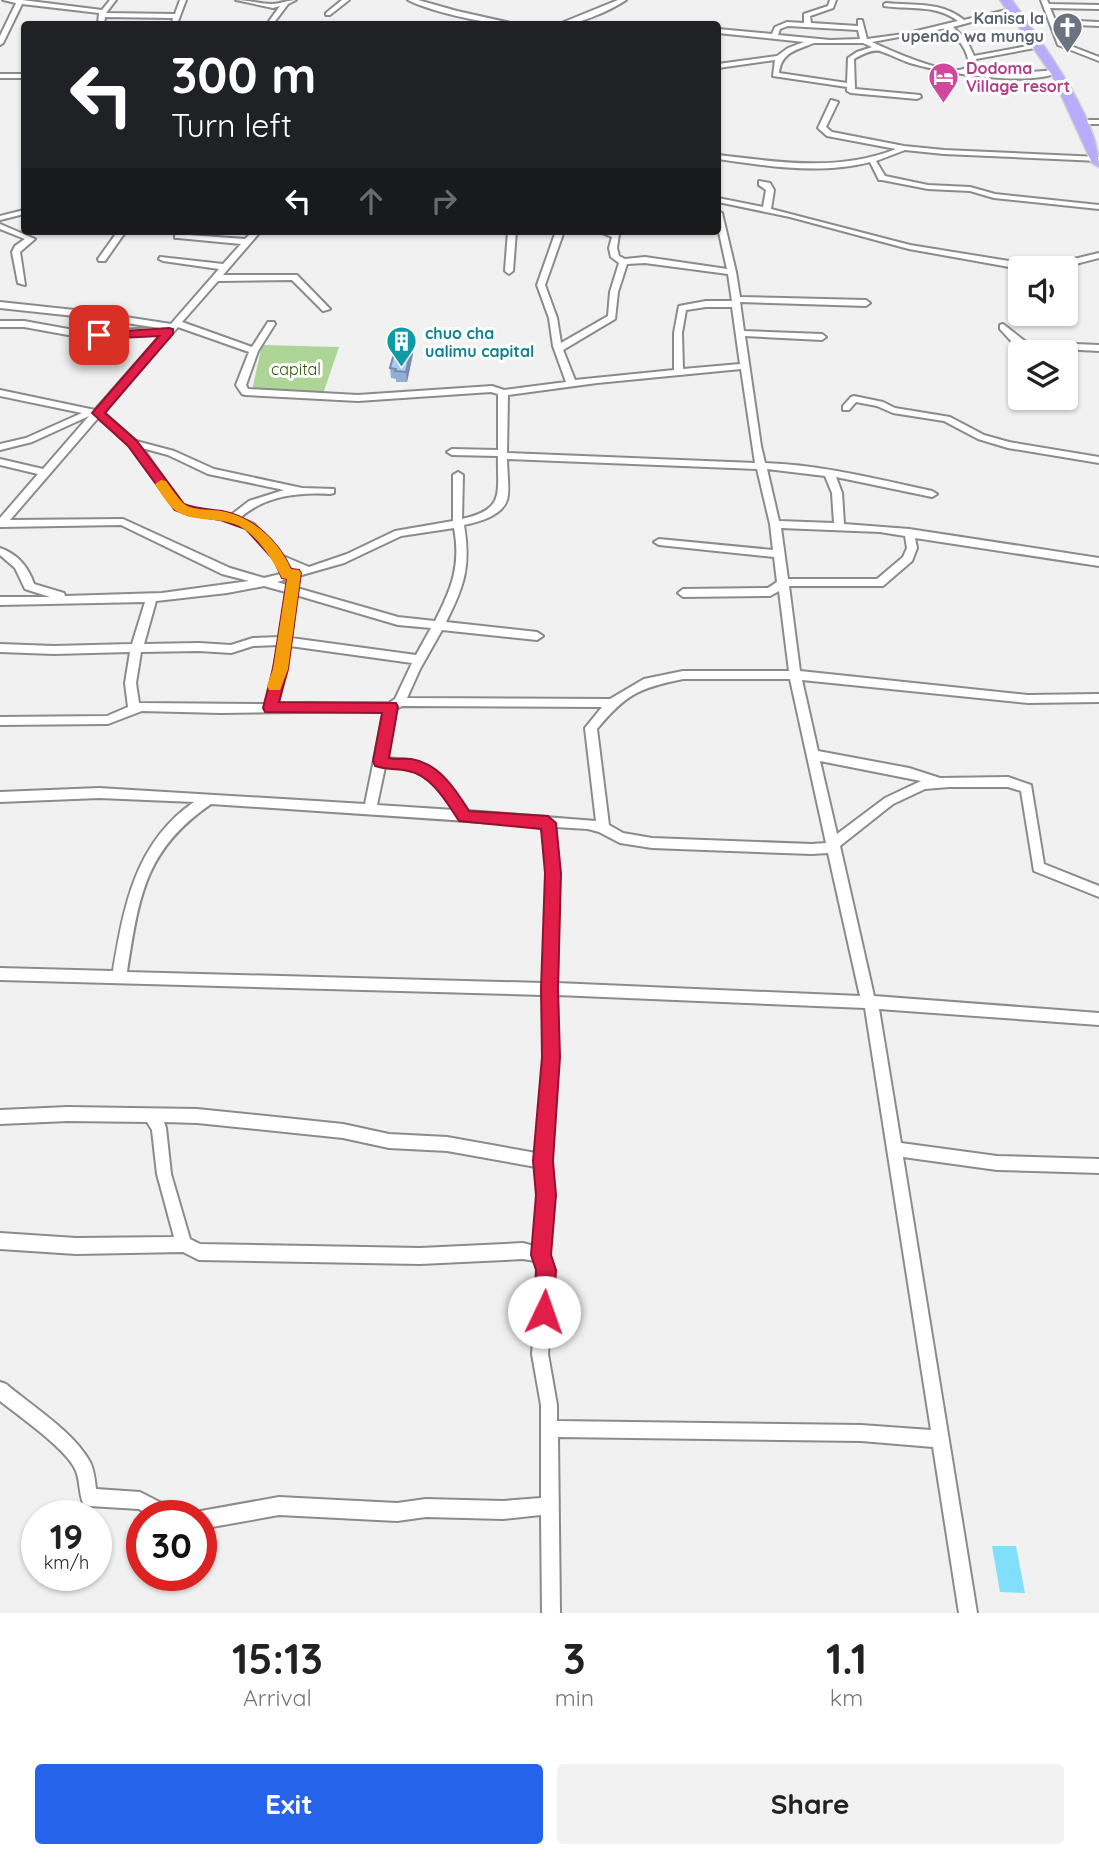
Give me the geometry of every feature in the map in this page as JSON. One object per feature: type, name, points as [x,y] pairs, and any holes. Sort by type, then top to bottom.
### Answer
[{"type":"highway","points":[[1009,4],[1056,72],[1098,160]]},
{"type":"street","points":[[6,0],[103,14],[177,16]]},
{"type":"street","points":[[102,21],[103,14],[113,0]]},
{"type":"street","points":[[176,21],[183,0]]},
{"type":"street","points":[[239,0],[283,7]]},
{"type":"street","points":[[272,21],[283,7],[293,0]]},
{"type":"street","points":[[328,14],[346,0]]},
{"type":"street","points":[[411,0],[500,21]]},
{"type":"street","points":[[571,21],[623,0]]},
{"type":"street","points":[[808,24],[806,15],[831,6],[833,0]]},
{"type":"street","points":[[0,43],[20,2]]},
{"type":"street","points":[[1099,7],[1045,3],[1056,37],[1066,51],[1099,59]]},
{"type":"street","points":[[721,31],[814,41],[864,41],[947,25],[1009,4]]},
{"type":"street","points":[[886,5],[938,8],[957,6]]},
{"type":"street","points":[[938,8],[954,14],[962,21]]},
{"type":"street","points":[[1052,22],[1099,24]]},
{"type":"street","points":[[775,35],[776,30],[784,24],[860,24],[864,41],[910,61],[960,73],[1016,75],[1056,72]]},
{"type":"street","points":[[947,25],[965,41],[972,58],[973,67],[960,73]]},
{"type":"street","points":[[721,66],[777,58],[785,50],[814,41]]},
{"type":"street","points":[[972,58],[1038,46]]},
{"type":"street","points":[[849,85],[851,58],[859,52],[877,48]]},
{"type":"street","points":[[777,58],[775,75],[849,85],[855,92],[917,97]]},
{"type":"street","points":[[0,76],[21,76]]},
{"type":"street","points":[[834,103],[822,128],[825,132],[904,148],[980,155],[1098,160]]},
{"type":"street","points":[[1080,122],[1099,122]]},
{"type":"street","points":[[721,157],[811,168],[872,160],[904,148]]},
{"type":"street","points":[[872,160],[882,178],[935,188],[970,189],[994,196],[1099,207]]},
{"type":"street","points":[[762,183],[768,185],[770,190],[767,209]]},
{"type":"street","points":[[721,201],[767,209],[909,247],[1015,265],[1057,266],[1099,255]]},
{"type":"street","points":[[0,218],[21,213]]},
{"type":"street","points":[[0,226],[21,235]]},
{"type":"street","points":[[721,226],[737,301],[754,431],[775,524],[795,675],[870,1002],[968,1613]]},
{"type":"street","points":[[21,235],[31,239],[18,248],[16,253],[22,283]]},
{"type":"street","points":[[102,259],[119,235]]},
{"type":"street","points":[[0,523],[254,235]]},
{"type":"street","points":[[509,271],[512,235]]},
{"type":"street","points":[[559,235],[541,285],[554,318],[558,349],[571,383]]},
{"type":"street","points":[[614,235],[617,236],[613,248],[615,257],[623,261],[645,260],[732,272]]},
{"type":"street","points":[[178,236],[247,243]]},
{"type":"street","points":[[163,259],[225,267]]},
{"type":"street","points":[[558,349],[612,317],[614,292],[623,261]]},
{"type":"street","points":[[216,278],[293,277],[326,309]]},
{"type":"street","points":[[679,372],[678,333],[682,308],[737,301],[866,303]]},
{"type":"street","points":[[0,305],[173,327],[254,351]]},
{"type":"street","points":[[0,324],[24,324],[85,335],[173,327]]},
{"type":"street","points":[[271,324],[254,351],[242,385],[244,392],[345,398],[492,389],[503,393],[571,383],[746,366]]},
{"type":"street","points":[[1003,327],[1024,345],[1099,348]]},
{"type":"street","points":[[741,333],[822,337]]},
{"type":"street","points":[[0,393],[98,410],[133,443],[179,507],[233,519],[257,531],[264,544],[291,574],[293,592],[271,708]]},
{"type":"street","points":[[0,601],[151,599],[240,587],[355,555],[396,534],[458,523],[484,514],[500,505],[503,393]]},
{"type":"street","points":[[846,408],[854,399],[880,404],[893,410],[947,419],[981,437],[1008,445],[1099,460]]},
{"type":"street","points":[[0,447],[29,440],[98,410]]},
{"type":"street","points":[[133,443],[171,453],[211,472],[298,490],[330,491]]},
{"type":"street","points":[[452,452],[787,467],[932,494]]},
{"type":"street","points":[[0,462],[45,473]]},
{"type":"street","points":[[829,473],[837,493],[839,526]]},
{"type":"street","points":[[369,808],[395,705],[438,626],[460,573],[463,542],[458,523],[458,475]]},
{"type":"street","points":[[233,519],[246,508],[298,490]]},
{"type":"street","points":[[0,523],[123,522],[226,571],[397,621],[537,636]]},
{"type":"street","points":[[775,524],[909,532],[1099,562]]},
{"type":"street","points":[[683,593],[770,592],[783,583],[879,583],[908,559],[912,548],[909,532]]},
{"type":"street","points":[[659,542],[779,554]]},
{"type":"street","points":[[0,551],[10,556],[22,568],[29,586],[78,601]]},
{"type":"street","points":[[279,558],[307,570]]},
{"type":"street","points":[[226,571],[240,587]]},
{"type":"street","points":[[134,708],[129,694],[151,599]]},
{"type":"street","points":[[0,648],[231,649],[253,642],[285,642],[420,660]]},
{"type":"street","points":[[603,828],[591,728],[612,703],[648,682],[683,676],[795,675],[1028,699],[1099,698]]},
{"type":"street","points":[[0,721],[108,720],[134,708],[612,703]]},
{"type":"street","points":[[814,755],[920,774],[940,783]]},
{"type":"street","points":[[380,761],[392,766],[411,765],[433,776],[447,789],[465,817]]},
{"type":"street","points":[[0,797],[99,793],[369,808],[588,824],[603,828],[620,838],[652,844],[802,849],[834,846],[888,802],[923,785],[1007,782],[1027,788],[1038,867],[1099,892]]},
{"type":"street","points":[[119,978],[138,880],[148,858],[186,812],[208,799]]},
{"type":"street","points":[[548,823],[553,873],[551,1057],[543,1161],[546,1195],[541,1255],[546,1270],[540,1354],[549,1405],[551,1613]]},
{"type":"street","points":[[0,974],[550,989],[870,1002],[1099,1019]]},
{"type":"street","points":[[151,1115],[159,1128],[164,1174],[184,1244]]},
{"type":"street","points":[[0,1117],[197,1116],[343,1131],[389,1141],[447,1143],[543,1161]]},
{"type":"street","points":[[893,1149],[996,1163],[1099,1166]]},
{"type":"street","points":[[0,1241],[76,1246],[184,1244],[199,1252],[420,1256],[523,1251],[541,1255]]},
{"type":"street","points":[[0,1390],[62,1441],[76,1456],[84,1468],[89,1497],[127,1500]]},
{"type":"street","points":[[549,1429],[861,1433],[941,1438]]},
{"type":"street","points":[[217,1517],[279,1506],[397,1512],[426,1508],[503,1510],[550,1506]]},
{"type":"green space","name":"capital","points":[[262,345],[339,347],[323,394],[252,390]]},
{"type":"water","points":[[992,1546],[1016,1546],[1025,1593],[1000,1592]]},
{"type":"building","points":[[397,343],[412,344],[406,372],[390,368]]},
{"type":"slow traffic","points":[[161,484],[179,507],[188,511],[223,516],[250,526],[279,558],[287,575],[295,573],[281,669],[274,686]]},
{"type":"place","name":"Kanisa la upendo wa mungu","points":[[1067,54]]},
{"type":"place","name":"Dodoma Village resort","points":[[943,104]]},
{"type":"place","name":"chuo cha ualimu capital","points":[[402,369]]},
{"type":"route","points":[[99,335],[169,332],[98,413],[133,443],[179,507],[188,511],[223,516],[250,526],[279,558],[287,575],[295,573],[281,669],[274,685],[271,708],[391,707],[380,761],[392,766],[411,765],[433,776],[447,789],[465,817],[548,823],[553,873],[553,933],[551,1057],[543,1161],[546,1195],[541,1255],[546,1270],[544,1312]]}]
